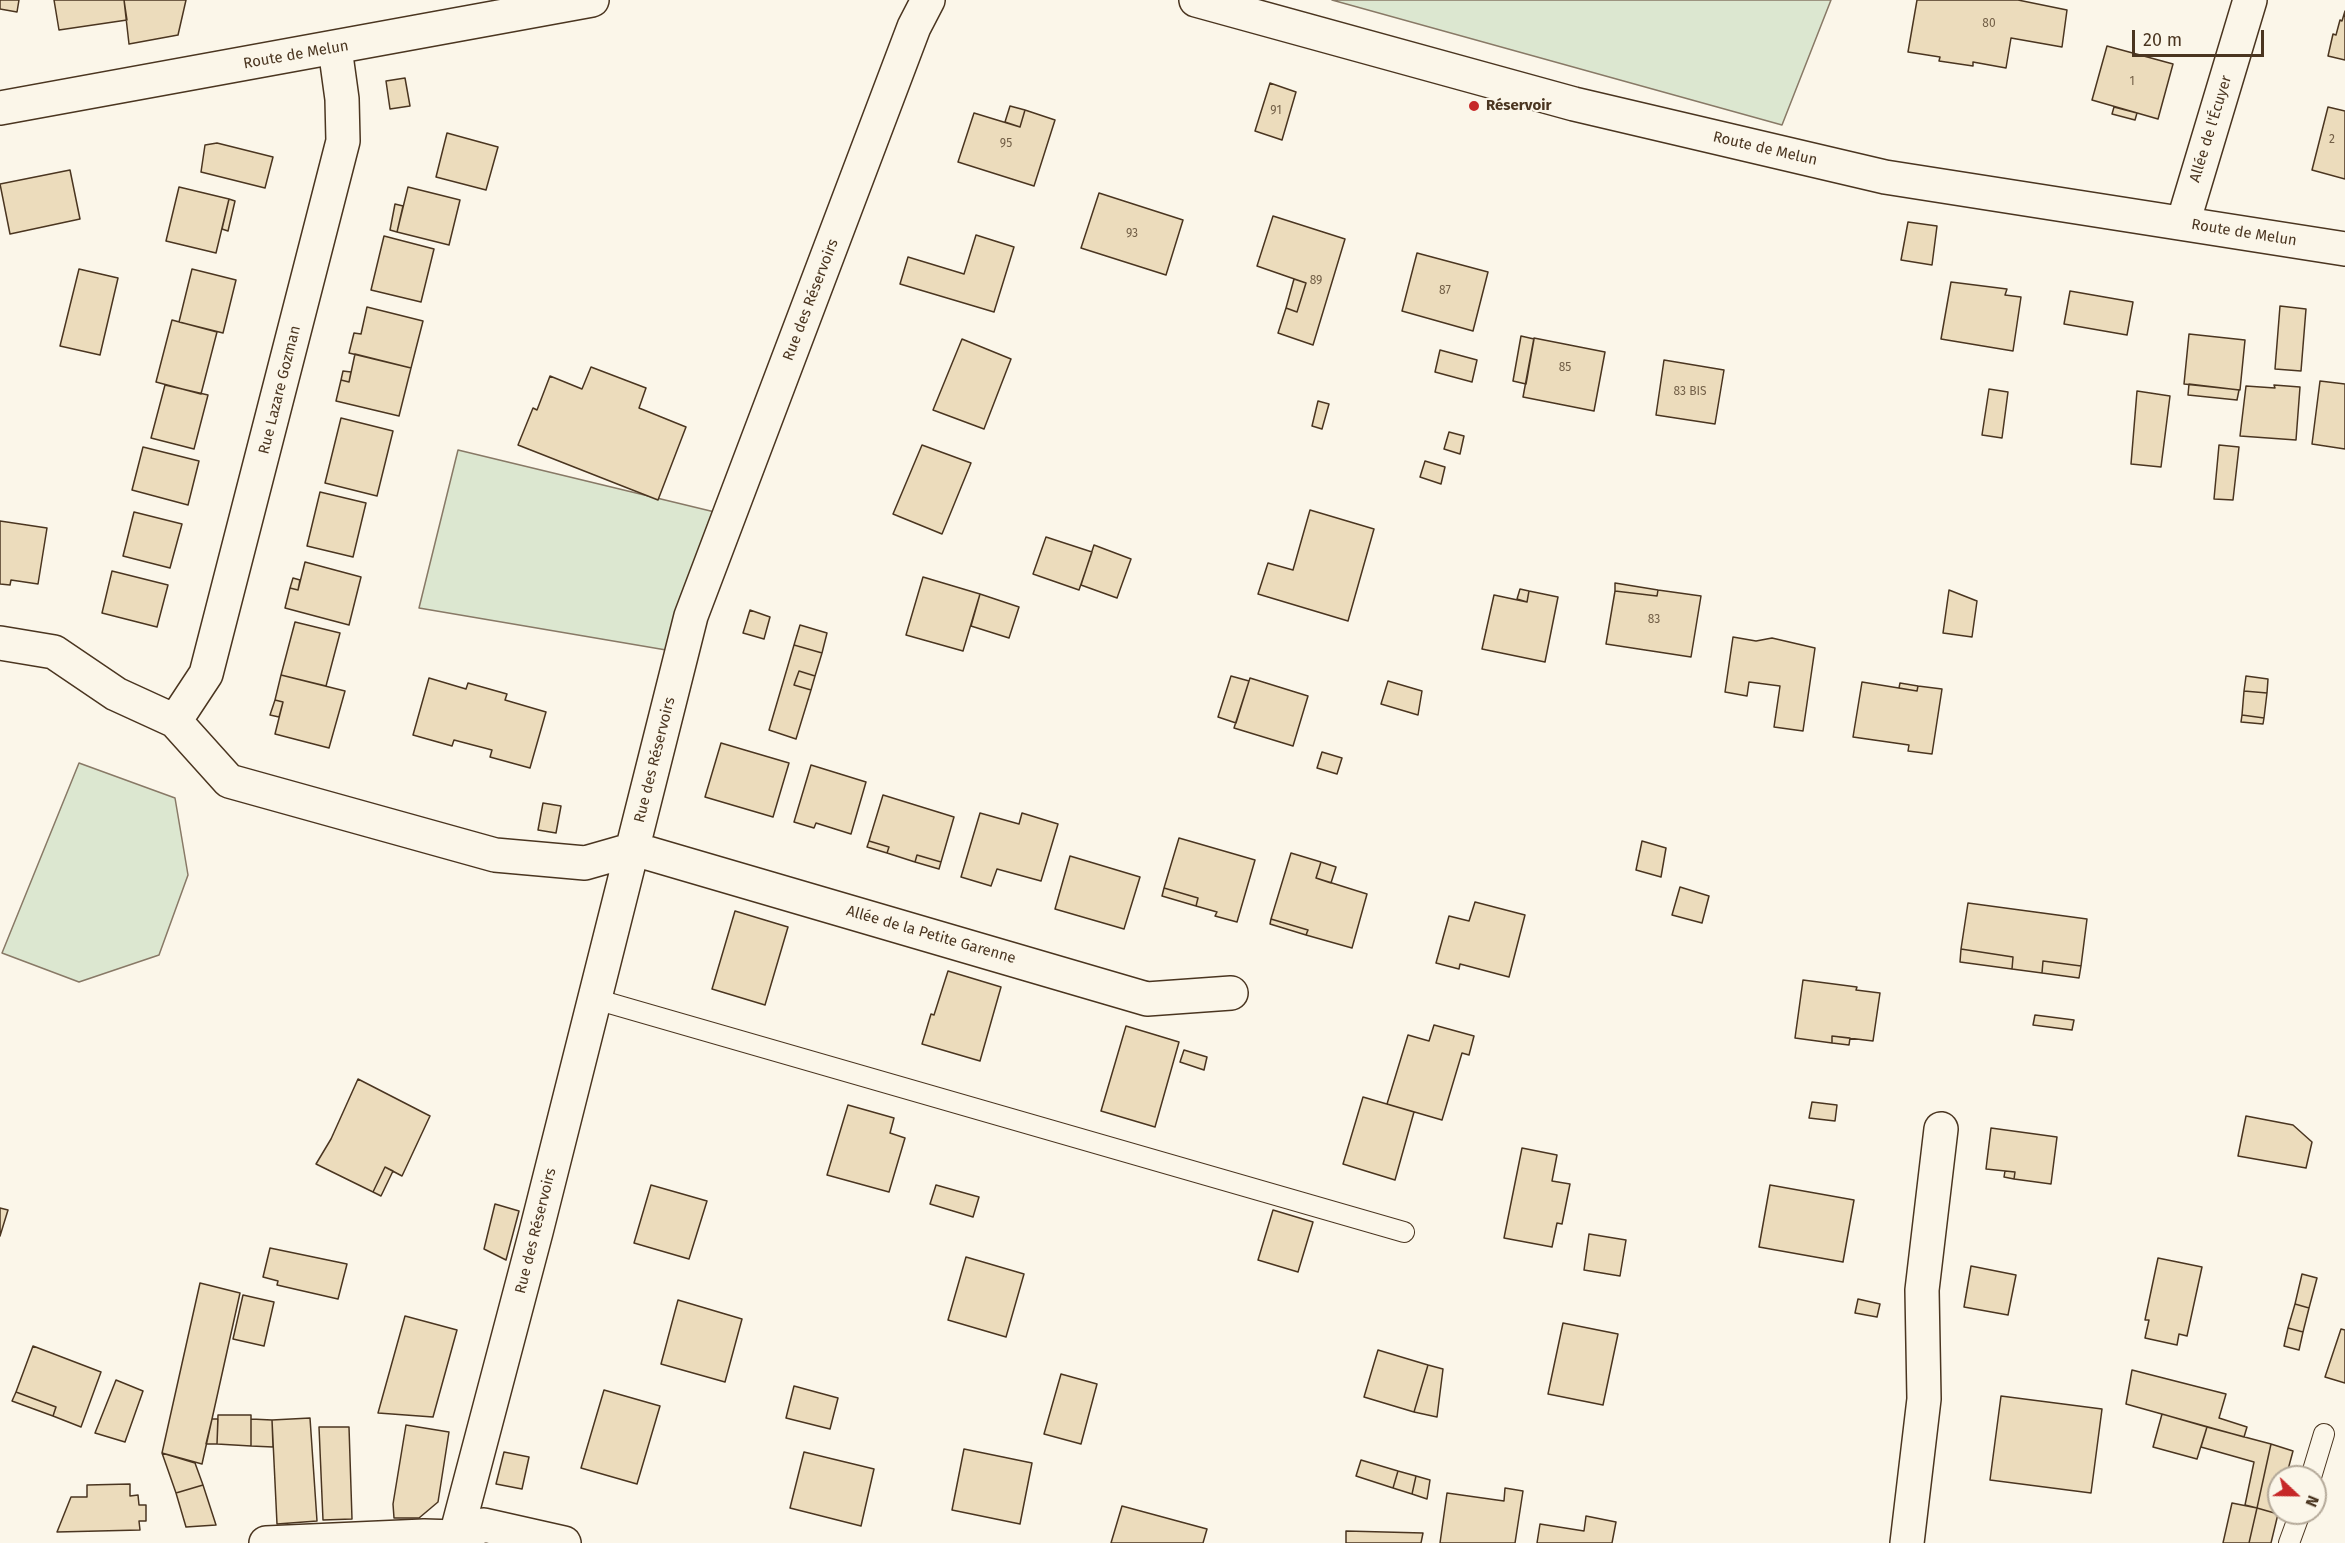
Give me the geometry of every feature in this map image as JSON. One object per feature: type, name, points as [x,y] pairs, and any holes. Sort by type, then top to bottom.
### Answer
[{"type":"street","name":"Route de Melun","points":[[0,108],[592,0]]},
{"type":"street","name":"Rue des Réservoirs","points":[[455,1540],[634,849],[691,616],[914,27],[927,0]]},
{"type":"street","name":"Route de Melun","points":[[1196,0],[1574,104],[1886,177],[2345,249]]},
{"type":"street","name":"Allée de l'Écuyer","points":[[2183,223],[2250,0]]},
{"type":"street","name":"Rue Lazare Gozman","points":[[175,721],[207,674],[344,141],[342,99],[335,48]]},
{"type":"street","points":[[0,643],[54,652],[116,694],[175,721],[230,781],[495,855],[585,862],[634,849]]},
{"type":"street","name":"Allée de la Petite Garenne","points":[[634,849],[1147,999],[1231,993]]},
{"type":"street","points":[[1907,1543],[1924,1399],[1922,1290],[1941,1129]]},
{"type":"street","points":[[266,1543],[424,1536],[455,1540],[484,1525],[564,1543]]},
{"type":"lane","points":[[595,999],[1404,1232]]},
{"type":"lane","points":[[2315,1465],[2324,1434]]},
{"type":"lane","points":[[2289,1543],[2296,1525]]},
{"type":"green space","points":[[1332,0],[1831,0],[1782,125]]},
{"type":"green space","points":[[458,450],[723,514],[672,651],[419,608]]},
{"type":"green space","points":[[79,763],[175,798],[188,875],[159,955],[79,982],[2,953]]},
{"type":"building","points":[[0,0],[19,0],[17,12],[0,9]]},
{"type":"building","points":[[54,0],[124,0],[127,20],[59,30]]},
{"type":"building","points":[[124,0],[186,0],[178,35],[129,44]]},
{"type":"building","points":[[1917,0],[2018,0],[2067,10],[2062,47],[2011,38],[2006,68],[1973,62],[1973,66],[1939,61],[1940,57],[1908,52]]},
{"type":"building","points":[[2345,11],[2345,60],[2328,56],[2333,34],[2336,35]]},
{"type":"building","points":[[2107,46],[2173,64],[2158,119],[2092,100]]},
{"type":"building","points":[[405,78],[410,106],[390,109],[386,81]]},
{"type":"building","points":[[1270,83],[1296,92],[1282,140],[1255,131]]},
{"type":"building","points":[[1010,106],[1025,110],[1020,127],[1005,122]]},
{"type":"building","points":[[2114,107],[2137,113],[2135,120],[2112,114]]},
{"type":"building","points":[[2328,107],[2345,111],[2345,179],[2312,170]]},
{"type":"building","points":[[1025,110],[1055,120],[1034,186],[958,162],[974,113],[1020,127]]},
{"type":"building","points":[[447,133],[498,147],[486,190],[436,177]]},
{"type":"building","points":[[217,143],[273,157],[265,188],[201,172],[205,145]]},
{"type":"building","points":[[70,170],[80,219],[10,234],[0,184]]},
{"type":"building","points":[[179,187],[229,199],[216,253],[166,241]]},
{"type":"building","points":[[408,187],[460,200],[449,245],[397,232]]},
{"type":"building","points":[[1099,193],[1183,220],[1166,275],[1081,248]]},
{"type":"building","points":[[229,199],[235,201],[228,231],[222,229]]},
{"type":"building","points":[[395,204],[403,206],[397,232],[390,230]]},
{"type":"building","points":[[1273,216],[1345,239],[1313,345],[1278,333],[1286,308],[1297,312],[1306,283],[1257,266]]},
{"type":"building","points":[[1908,222],[1937,226],[1932,265],[1901,260]]},
{"type":"building","points":[[976,235],[1014,247],[994,312],[900,284],[908,257],[964,274]]},
{"type":"building","points":[[384,236],[434,249],[421,302],[371,290]]},
{"type":"building","points":[[1417,253],[1488,272],[1473,331],[1402,311]]},
{"type":"building","points":[[79,269],[118,278],[100,355],[60,346]]},
{"type":"building","points":[[192,269],[236,280],[223,333],[179,322]]},
{"type":"building","points":[[1294,279],[1306,283],[1297,312],[1286,308]]},
{"type":"building","points":[[1951,282],[2007,289],[2005,295],[2021,297],[2013,351],[1941,339]]},
{"type":"building","points":[[2070,291],[2133,302],[2127,335],[2064,324]]},
{"type":"building","points":[[2280,306],[2306,309],[2301,371],[2275,369]]},
{"type":"building","points":[[367,307],[423,321],[411,368],[349,353],[354,333],[361,334]]},
{"type":"building","points":[[172,320],[217,332],[201,394],[156,382]]},
{"type":"building","points":[[2189,334],[2245,340],[2240,390],[2184,384]]},
{"type":"building","points":[[1521,336],[1534,339],[1526,384],[1513,381]]},
{"type":"building","points":[[1534,338],[1605,352],[1594,411],[1523,397]]},
{"type":"building","points":[[962,339],[1011,359],[984,429],[933,410]]},
{"type":"building","points":[[1440,350],[1477,360],[1472,382],[1435,372]]},
{"type":"building","points":[[355,354],[411,368],[399,416],[336,401],[341,380],[349,382]]},
{"type":"building","points":[[1664,360],[1724,370],[1715,424],[1656,415]]},
{"type":"building","points":[[591,367],[646,388],[639,408],[686,427],[658,500],[518,445],[533,408],[537,410],[550,376],[582,389]]},
{"type":"building","points":[[343,371],[351,372],[349,382],[341,380]]},
{"type":"building","points":[[2320,381],[2345,384],[2345,449],[2312,444]]},
{"type":"building","points":[[2189,384],[2239,390],[2237,400],[2188,395]]},
{"type":"building","points":[[165,385],[208,395],[194,449],[151,438]]},
{"type":"building","points":[[2274,385],[2300,387],[2296,440],[2240,436],[2246,386],[2275,388]]},
{"type":"building","points":[[1989,389],[2008,392],[2002,438],[1982,435]]},
{"type":"building","points":[[2137,391],[2170,396],[2161,467],[2131,464]]},
{"type":"building","points":[[1318,401],[1329,404],[1322,429],[1312,426]]},
{"type":"building","points":[[341,418],[393,431],[377,496],[325,483]]},
{"type":"building","points":[[1449,432],[1464,436],[1460,454],[1444,449]]},
{"type":"building","points":[[922,445],[971,463],[942,534],[893,514]]},
{"type":"building","points":[[2219,445],[2239,447],[2233,500],[2214,499]]},
{"type":"building","points":[[143,447],[199,461],[188,505],[132,490]]},
{"type":"building","points":[[1425,461],[1445,467],[1441,484],[1420,477]]},
{"type":"building","points":[[320,492],[366,503],[353,557],[307,546]]},
{"type":"building","points":[[1310,510],[1374,529],[1348,621],[1258,594],[1268,563],[1293,570]]},
{"type":"building","points":[[134,512],[182,524],[170,568],[123,556]]},
{"type":"building","points":[[0,521],[47,528],[38,584],[11,580],[10,585],[0,584]]},
{"type":"building","points":[[1046,537],[1092,552],[1079,590],[1033,574]]},
{"type":"building","points":[[1094,545],[1131,559],[1117,598],[1081,585]]},
{"type":"building","points":[[305,562],[361,577],[349,625],[285,608],[290,588],[298,590]]},
{"type":"building","points":[[112,571],[168,585],[157,627],[102,613]]},
{"type":"building","points":[[923,577],[980,594],[963,651],[906,635]]},
{"type":"building","points":[[293,578],[300,580],[298,590],[290,588]]},
{"type":"building","points":[[1615,583],[1658,590],[1657,596],[1615,591]]},
{"type":"building","points":[[1520,589],[1529,591],[1527,602],[1517,599]]},
{"type":"building","points":[[1658,590],[1701,596],[1691,657],[1606,644],[1615,591],[1657,596]]},
{"type":"building","points":[[1949,590],[1977,601],[1972,637],[1943,633]]},
{"type":"building","points":[[1529,591],[1558,597],[1545,662],[1482,649],[1494,595],[1527,602]]},
{"type":"building","points":[[980,594],[1019,607],[1009,638],[971,626]]},
{"type":"building","points":[[750,610],[770,617],[764,639],[743,633]]},
{"type":"building","points":[[295,622],[340,633],[326,686],[281,675]]},
{"type":"building","points":[[800,625],[827,633],[822,653],[794,645]]},
{"type":"building","points":[[1733,637],[1756,641],[1772,638],[1815,648],[1803,731],[1774,727],[1780,686],[1749,682],[1747,696],[1725,692]]},
{"type":"building","points":[[794,645],[822,653],[815,676],[799,671],[794,685],[811,690],[796,739],[769,730]]},
{"type":"building","points":[[799,671],[815,676],[811,690],[794,685]]},
{"type":"building","points":[[281,675],[345,691],[329,748],[275,734],[283,702],[275,700]]},
{"type":"building","points":[[1231,676],[1249,681],[1236,723],[1218,717]]},
{"type":"building","points":[[2246,676],[2268,679],[2267,693],[2244,691]]},
{"type":"building","points":[[429,678],[466,689],[468,683],[507,694],[505,700],[546,712],[530,768],[490,757],[492,750],[454,740],[452,746],[413,735]]},
{"type":"building","points":[[1250,678],[1308,696],[1293,746],[1234,728]]},
{"type":"building","points":[[1388,681],[1422,691],[1418,715],[1381,704]]},
{"type":"building","points":[[1862,682],[1917,691],[1918,686],[1942,689],[1932,754],[1908,751],[1909,745],[1853,737]]},
{"type":"building","points":[[1900,683],[1918,686],[1917,691],[1899,688]]},
{"type":"building","points":[[2244,691],[2267,693],[2264,718],[2242,715]]},
{"type":"building","points":[[275,700],[283,702],[279,717],[270,715]]},
{"type":"building","points":[[2242,715],[2264,718],[2263,724],[2241,722]]},
{"type":"building","points":[[721,743],[789,763],[773,817],[705,797]]},
{"type":"building","points":[[1322,752],[1342,758],[1337,774],[1317,768]]},
{"type":"building","points":[[811,765],[866,782],[851,834],[816,823],[814,828],[794,822]]},
{"type":"building","points":[[883,795],[954,817],[941,862],[917,855],[915,862],[887,853],[889,847],[869,841]]},
{"type":"building","points":[[543,803],[561,806],[556,833],[538,830]]},
{"type":"building","points":[[980,813],[1019,824],[1022,813],[1058,824],[1041,881],[997,869],[991,886],[961,877]]},
{"type":"building","points":[[1179,838],[1255,860],[1237,922],[1215,916],[1217,912],[1196,906],[1198,898],[1164,888]]},
{"type":"building","points":[[869,841],[889,847],[887,853],[867,847]]},
{"type":"building","points":[[1642,841],[1666,848],[1661,877],[1636,870]]},
{"type":"building","points":[[1291,853],[1321,862],[1316,878],[1367,894],[1352,948],[1306,935],[1308,930],[1271,919]]},
{"type":"building","points":[[917,855],[941,862],[939,869],[915,862]]},
{"type":"building","points":[[1070,856],[1140,877],[1124,929],[1055,909]]},
{"type":"building","points":[[1321,862],[1336,867],[1331,883],[1316,878]]},
{"type":"building","points":[[1680,887],[1709,896],[1702,923],[1672,915]]},
{"type":"building","points":[[1164,888],[1198,898],[1196,906],[1162,896]]},
{"type":"building","points":[[1475,902],[1525,915],[1509,977],[1460,964],[1459,969],[1436,963],[1449,916],[1469,921]]},
{"type":"building","points":[[1968,903],[2087,919],[2081,966],[2043,961],[2042,973],[2012,969],[2013,957],[1961,949]]},
{"type":"building","points":[[735,911],[788,927],[765,1005],[712,989]]},
{"type":"building","points":[[1271,919],[1308,930],[1306,935],[1270,924]]},
{"type":"building","points":[[1961,949],[2013,957],[2012,969],[1960,962]]},
{"type":"building","points":[[2043,961],[2081,966],[2079,978],[2042,973]]},
{"type":"building","points":[[948,971],[1001,987],[980,1061],[922,1044]]},
{"type":"building","points":[[1803,980],[1857,987],[1856,990],[1880,993],[1873,1041],[1832,1036],[1832,1043],[1795,1038]]},
{"type":"building","points":[[2035,1015],[2074,1020],[2072,1030],[2033,1025]]},
{"type":"building","points":[[1434,1025],[1474,1036],[1469,1055],[1462,1053],[1442,1120],[1387,1104],[1408,1035],[1429,1041]]},
{"type":"building","points":[[1126,1026],[1179,1042],[1155,1127],[1101,1111]]},
{"type":"building","points":[[1832,1036],[1850,1038],[1849,1045],[1832,1043]]},
{"type":"building","points":[[1184,1050],[1207,1057],[1204,1070],[1180,1062]]},
{"type":"building","points":[[358,1079],[430,1116],[402,1176],[385,1167],[373,1192],[316,1164],[331,1139]]},
{"type":"building","points":[[1363,1097],[1414,1112],[1395,1180],[1343,1164]]},
{"type":"building","points":[[1812,1102],[1837,1105],[1835,1121],[1809,1118]]},
{"type":"building","points":[[848,1105],[894,1118],[890,1133],[905,1138],[889,1192],[827,1175]]},
{"type":"building","points":[[2246,1116],[2293,1125],[2312,1142],[2306,1168],[2238,1156]]},
{"type":"building","points":[[1991,1128],[2057,1137],[2051,1184],[2014,1179],[2015,1172],[1986,1169]]},
{"type":"building","points":[[1522,1148],[1557,1155],[1552,1181],[1570,1184],[1562,1224],[1557,1223],[1552,1247],[1504,1238]]},
{"type":"building","points":[[385,1167],[393,1171],[381,1196],[373,1192]]},
{"type":"building","points":[[2005,1171],[2015,1172],[2014,1179],[2004,1177]]},
{"type":"building","points":[[651,1185],[707,1201],[689,1259],[634,1243]]},
{"type":"building","points":[[936,1185],[979,1197],[973,1217],[930,1204]]},
{"type":"building","points":[[1770,1185],[1854,1200],[1843,1262],[1759,1247]]},
{"type":"building","points":[[495,1204],[519,1211],[506,1260],[484,1249]]},
{"type":"building","points":[[0,1208],[8,1210],[0,1236]]},
{"type":"building","points":[[1273,1210],[1313,1222],[1298,1272],[1258,1260]]},
{"type":"building","points":[[1589,1234],[1626,1240],[1620,1276],[1584,1270]]},
{"type":"building","points":[[270,1248],[347,1264],[338,1299],[277,1285],[278,1281],[263,1277]]},
{"type":"building","points":[[966,1257],[1024,1274],[1006,1337],[948,1320]]},
{"type":"building","points":[[2158,1258],[2202,1267],[2187,1336],[2179,1334],[2177,1345],[2145,1338],[2149,1320],[2145,1320]]},
{"type":"building","points":[[1971,1266],[2016,1275],[2008,1315],[1964,1307]]},
{"type":"building","points":[[2302,1274],[2317,1278],[2309,1308],[2295,1304]]},
{"type":"building","points":[[200,1283],[240,1293],[202,1464],[162,1453]]},
{"type":"building","points":[[243,1295],[274,1302],[264,1346],[233,1339]]},
{"type":"building","points":[[1858,1299],[1880,1304],[1877,1317],[1855,1313]]},
{"type":"building","points":[[678,1300],[742,1319],[725,1382],[661,1364]]},
{"type":"building","points":[[2295,1304],[2309,1308],[2303,1332],[2288,1328]]},
{"type":"building","points":[[405,1316],[457,1330],[433,1417],[378,1413]]},
{"type":"building","points":[[1563,1323],[1618,1334],[1603,1405],[1548,1394]]},
{"type":"building","points":[[2288,1328],[2303,1332],[2299,1350],[2284,1346]]},
{"type":"building","points":[[2341,1329],[2345,1330],[2345,1383],[2325,1377]]},
{"type":"building","points":[[33,1346],[101,1372],[81,1427],[53,1416],[56,1407],[16,1392]]},
{"type":"building","points":[[1378,1350],[1428,1365],[1414,1412],[1364,1397]]},
{"type":"building","points":[[1428,1365],[1443,1369],[1437,1417],[1414,1412]]},
{"type":"building","points":[[2132,1370],[2226,1394],[2219,1418],[2247,1427],[2244,1437],[2126,1404]]},
{"type":"building","points":[[1061,1374],[1097,1384],[1081,1444],[1044,1434]]},
{"type":"building","points":[[116,1380],[143,1391],[125,1442],[95,1433]]},
{"type":"building","points":[[794,1386],[838,1398],[830,1429],[786,1418]]},
{"type":"building","points":[[604,1390],[660,1406],[637,1484],[581,1468]]},
{"type":"building","points":[[16,1392],[56,1407],[53,1416],[12,1401]]},
{"type":"building","points":[[2001,1396],[2102,1409],[2091,1493],[1990,1480]]},
{"type":"building","points":[[2162,1414],[2207,1427],[2197,1459],[2153,1447]]},
{"type":"building","points":[[218,1415],[251,1415],[251,1446],[217,1444]]},
{"type":"building","points":[[310,1418],[317,1521],[277,1524],[272,1420]]},
{"type":"building","points":[[212,1419],[218,1419],[217,1444],[206,1444]]},
{"type":"building","points":[[251,1419],[272,1420],[273,1447],[251,1446]]},
{"type":"building","points":[[406,1425],[449,1432],[438,1502],[419,1518],[394,1518],[393,1504]]},
{"type":"building","points":[[319,1427],[349,1427],[352,1519],[323,1520]]},
{"type":"building","points":[[2207,1427],[2271,1444],[2257,1508],[2245,1505],[2254,1462],[2201,1447]]},
{"type":"building","points":[[2271,1444],[2293,1451],[2289,1465],[2267,1465],[2267,1511],[2257,1508]]},
{"type":"building","points":[[964,1449],[1032,1463],[1020,1524],[952,1510]]},
{"type":"building","points":[[504,1452],[529,1457],[522,1489],[496,1484]]},
{"type":"building","points":[[804,1452],[874,1469],[861,1526],[790,1508]]},
{"type":"building","points":[[162,1453],[195,1463],[203,1485],[176,1493]]},
{"type":"building","points":[[1361,1460],[1398,1471],[1393,1488],[1356,1476]]},
{"type":"building","points":[[1398,1471],[1416,1476],[1412,1494],[1393,1488]]},
{"type":"building","points":[[1416,1476],[1430,1480],[1427,1499],[1412,1494]]},
{"type":"building","points":[[130,1484],[130,1496],[138,1495],[139,1505],[146,1505],[146,1521],[139,1521],[140,1530],[57,1532],[71,1497],[87,1497],[87,1485]]},
{"type":"building","points":[[203,1485],[216,1525],[186,1527],[176,1493]]},
{"type":"building","points":[[1505,1488],[1523,1491],[1515,1543],[1440,1543],[1447,1493],[1504,1501]]},
{"type":"building","points":[[2232,1503],[2257,1508],[2249,1543],[2223,1543]]},
{"type":"building","points":[[1122,1506],[1207,1529],[1203,1543],[1111,1543]]},
{"type":"building","points":[[2257,1508],[2267,1511],[2267,1525],[2275,1525],[2271,1543],[2249,1543]]},
{"type":"building","points":[[1586,1516],[1616,1522],[1612,1543],[1537,1543],[1540,1524],[1584,1531]]},
{"type":"building","points":[[1346,1531],[1423,1533],[1421,1543],[1346,1543]]},
{"type":"place","name":"Réservoir","points":[[1474,106]]}]
